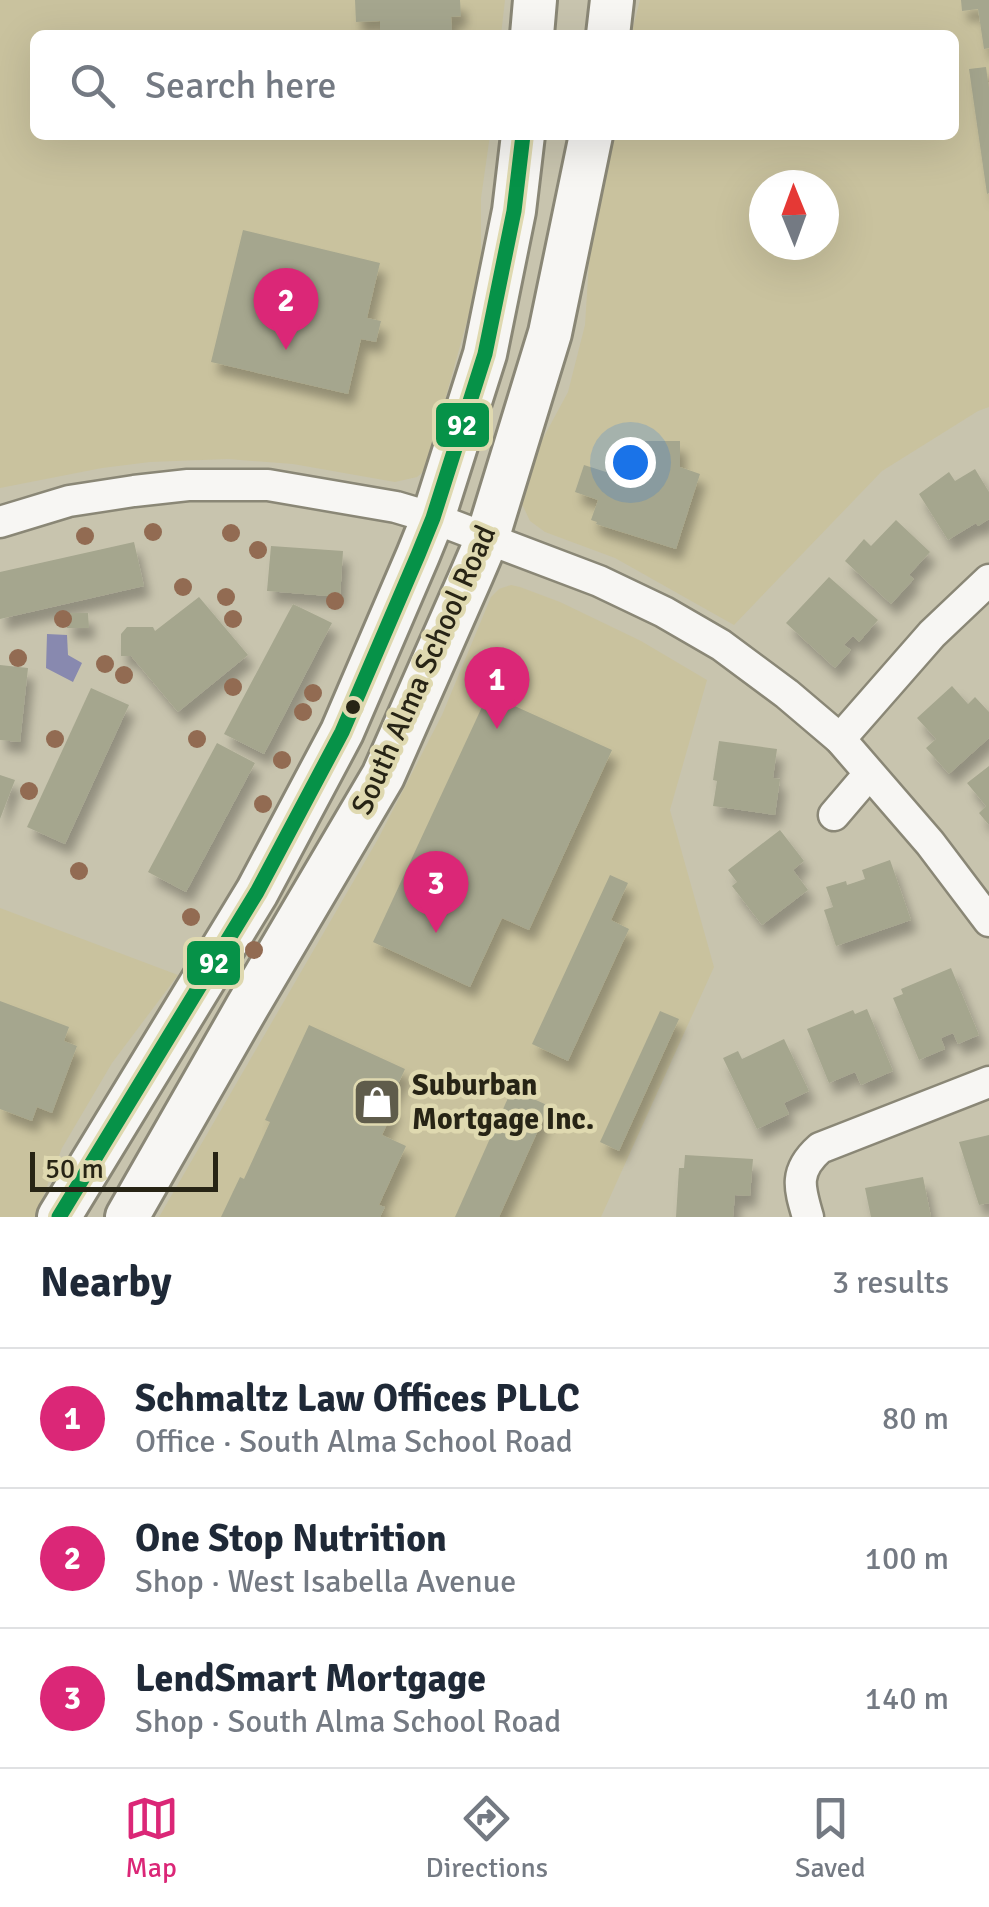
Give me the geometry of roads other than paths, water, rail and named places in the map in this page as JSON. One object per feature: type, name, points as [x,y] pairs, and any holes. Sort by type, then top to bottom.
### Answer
[{"type":"main road","points":[[532,30],[535,0]]},
{"type":"main road","points":[[609,30],[612,0]]},
{"type":"main road","name":"South Alma School Road","points":[[59,1217],[274,860],[342,732],[433,518],[485,354],[514,212],[521,140]]},
{"type":"main road","name":"South Alma School Road","points":[[127,1217],[383,776],[487,539],[550,333],[590,140]]},
{"type":"street","points":[[0,522],[69,502],[188,485],[268,485],[353,498],[433,518],[598,581],[721,645],[840,738],[930,843],[989,922]]},
{"type":"street","points":[[840,738],[932,634],[989,580]]},
{"type":"street","points":[[834,815],[869,774]]},
{"type":"street","points":[[808,1217],[800,1187],[801,1173],[810,1156],[820,1148],[989,1082]]},
{"type":"water","points":[[47,634],[67,635],[68,655],[82,663],[73,682],[46,668]]},
{"type":"place","name":"One Stop Nutrition","points":[[286,350]]},
{"type":"place","name":"Schmaltz Law Offices PLLC","points":[[497,729]]},
{"type":"place","name":"LendSmart Mortgage","points":[[436,933]]},
{"type":"place","name":"Suburban Mortgage Inc.","points":[[377,1102]]}]
